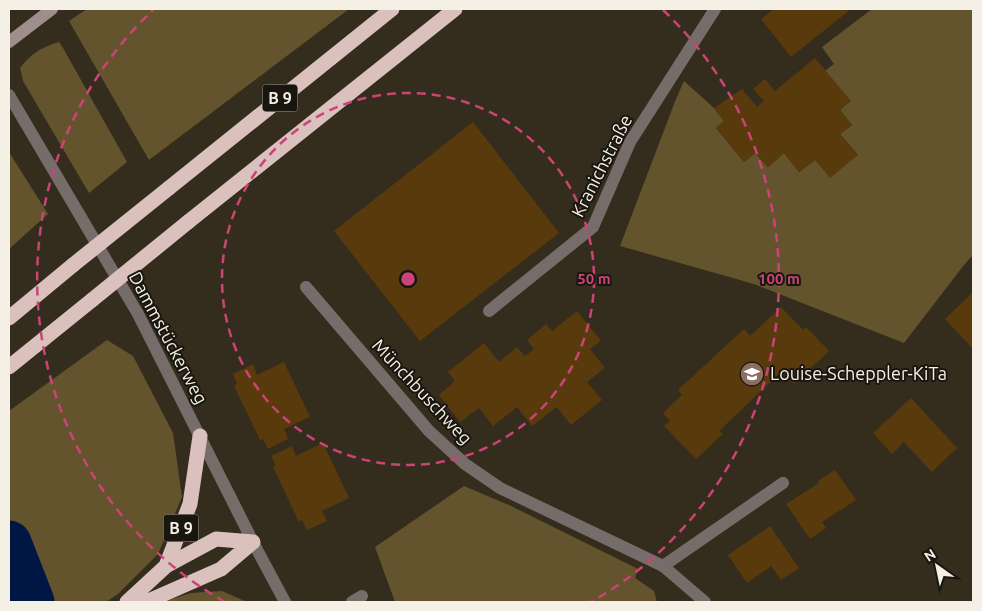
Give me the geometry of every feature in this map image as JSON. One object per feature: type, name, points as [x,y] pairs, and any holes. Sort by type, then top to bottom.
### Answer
[{"type":"highway","name":"B 9","points":[[9,318],[392,9]]},
{"type":"highway","name":"B 9","points":[[9,367],[456,9]]},
{"type":"highway","name":"B 9","points":[[166,566],[190,504],[200,436]]},
{"type":"highway","name":"B 9","points":[[127,602],[166,566],[216,540],[254,542]]},
{"type":"highway","points":[[146,602],[222,569],[254,542]]},
{"type":"street","points":[[9,42],[52,9]]},
{"type":"street","name":"Kranichstraße","points":[[489,311],[592,227],[630,142],[715,9]]},
{"type":"street","name":"Dammstückerweg","points":[[9,95],[138,314],[285,602]]},
{"type":"street","name":"Münchbuschweg","points":[[306,287],[430,431],[465,464],[500,488],[663,566],[702,601]]},
{"type":"street","points":[[663,566],[783,483]]},
{"type":"shaded area","points":[[87,9],[349,9],[149,160],[69,21]]},
{"type":"shaded area","points":[[872,9],[973,9],[973,255],[904,343],[754,284],[620,246],[684,81],[714,108],[724,121],[716,128],[744,162],[755,153],[768,167],[784,153],[799,172],[815,160],[858,155],[840,134],[852,125],[840,110],[850,101],[825,71],[834,64],[822,47]]},
{"type":"shaded area","points":[[59,42],[127,162],[89,193],[23,81],[20,68],[28,58],[37,52]]},
{"type":"shaded area","points":[[9,152],[48,214],[9,249]]},
{"type":"shaded area","points":[[107,340],[133,356],[173,433],[182,497],[158,554],[118,594],[106,602],[9,602],[9,411]]},
{"type":"shaded area","points":[[464,486],[511,506],[638,569],[635,578],[654,591],[657,602],[395,602],[375,547]]},
{"type":"shaded area","points":[[222,591],[247,602],[162,602],[191,593]]},
{"type":"building","points":[[774,9],[851,9],[791,57],[761,19]]},
{"type":"building","points":[[815,58],[851,101],[840,110],[852,125],[840,134],[858,155],[830,178],[815,160],[799,172],[784,153],[768,167],[755,153],[744,162],[716,128],[724,121],[714,108],[742,89],[757,107],[764,101],[753,89],[765,79],[775,91]]},
{"type":"building","points":[[473,122],[559,233],[420,341],[334,231]]},
{"type":"building","points":[[973,292],[973,349],[945,319]]},
{"type":"building","points":[[781,307],[803,330],[806,327],[829,351],[794,384],[782,371],[719,431],[723,434],[696,459],[664,426],[670,421],[663,413],[682,395],[678,390],[744,329],[750,336]]},
{"type":"building","points":[[577,311],[601,341],[590,349],[605,368],[587,382],[602,400],[571,425],[557,407],[532,426],[517,407],[493,426],[479,408],[460,422],[439,395],[455,381],[448,372],[484,343],[499,362],[517,347],[525,356],[534,349],[527,340],[546,324],[552,331]]},
{"type":"building","points":[[284,362],[310,417],[284,429],[288,439],[268,449],[263,439],[260,440],[234,386],[237,384],[233,374],[253,364],[257,375]]},
{"type":"building","points":[[911,398],[957,448],[932,472],[904,442],[892,454],[873,433]]},
{"type":"building","points":[[323,443],[349,498],[322,511],[327,521],[307,530],[302,520],[299,522],[273,467],[276,466],[271,456],[292,446],[296,456]]},
{"type":"building","points":[[835,470],[856,500],[822,522],[826,528],[810,539],[786,504],[819,483],[818,481]]},
{"type":"building","points":[[770,526],[799,568],[781,580],[771,566],[747,583],[728,555]]},
{"type":"waterway","points":[[9,543],[32,602]]},
{"type":"place","name":"Louise-Scheppler-KiTa","points":[[752,374]]}]
